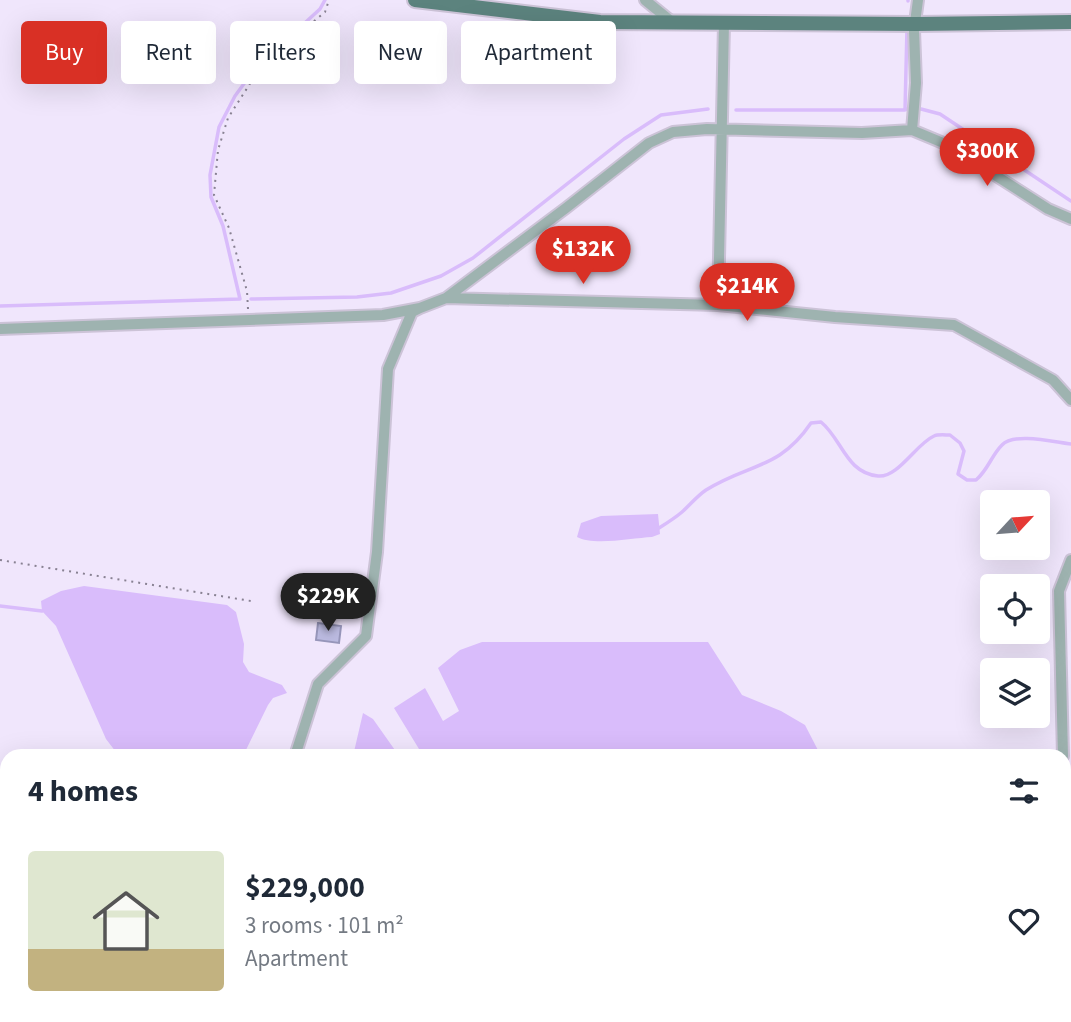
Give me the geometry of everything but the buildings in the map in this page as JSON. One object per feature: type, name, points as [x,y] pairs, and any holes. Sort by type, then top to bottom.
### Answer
[{"type":"main road","points":[[415,0],[600,22],[1071,22]]},
{"type":"street","points":[[645,0],[673,23]]},
{"type":"street","points":[[912,130],[916,83],[914,30],[918,0]]},
{"type":"street","points":[[719,305],[724,23]]},
{"type":"street","points":[[0,329],[383,315],[419,308],[446,298],[649,143],[673,132],[706,129],[862,133],[912,130],[948,145],[1048,209],[1071,219]]},
{"type":"street","points":[[446,298],[719,305],[835,317],[954,325],[1053,380],[1071,400]]},
{"type":"street","points":[[297,749],[318,684],[366,636],[377,552],[388,369],[412,312],[419,308]]},
{"type":"street","points":[[1063,749],[1059,591],[1071,560]]},
{"type":"path","points":[[248,321],[247,291],[229,228],[214,195],[218,150],[228,118],[251,82],[278,51],[325,12],[329,0]]},
{"type":"path","points":[[0,560],[251,601]]},
{"type":"shaded area","points":[[658,514],[660,534],[652,537],[593,541],[577,537],[581,523],[601,516]]},
{"type":"shaded area","points":[[84,586],[227,605],[236,612],[244,644],[243,662],[249,672],[282,685],[287,693],[273,698],[246,749],[114,749],[106,739],[56,626],[42,611],[41,601],[61,591]]},
{"type":"shaded area","points":[[482,642],[708,642],[742,695],[781,711],[805,725],[817,749],[419,749],[394,708],[425,688],[443,721],[459,711],[438,668],[460,650]]},
{"type":"shaded area","points":[[363,713],[373,719],[394,749],[355,749]]},
{"type":"waterway","points":[[0,306],[240,299],[223,226],[211,197],[210,175],[219,127],[235,96],[254,70],[320,9],[325,0]]},
{"type":"waterway","points":[[905,110],[907,28]]},
{"type":"waterway","points":[[736,110],[910,108]]},
{"type":"waterway","points":[[251,299],[357,297],[391,293],[441,276],[473,258],[624,139],[661,115],[708,109]]},
{"type":"waterway","points":[[921,109],[940,114],[1071,201]]},
{"type":"waterway","points":[[659,528],[706,490],[775,458],[799,438],[811,423],[821,422],[851,462],[867,474],[878,476],[893,472],[927,440],[937,435],[950,435],[960,443],[964,451],[958,474],[967,480],[976,480],[998,449],[1008,441],[1025,438],[1071,444]]},
{"type":"waterway","points":[[0,606],[42,611]]}]
